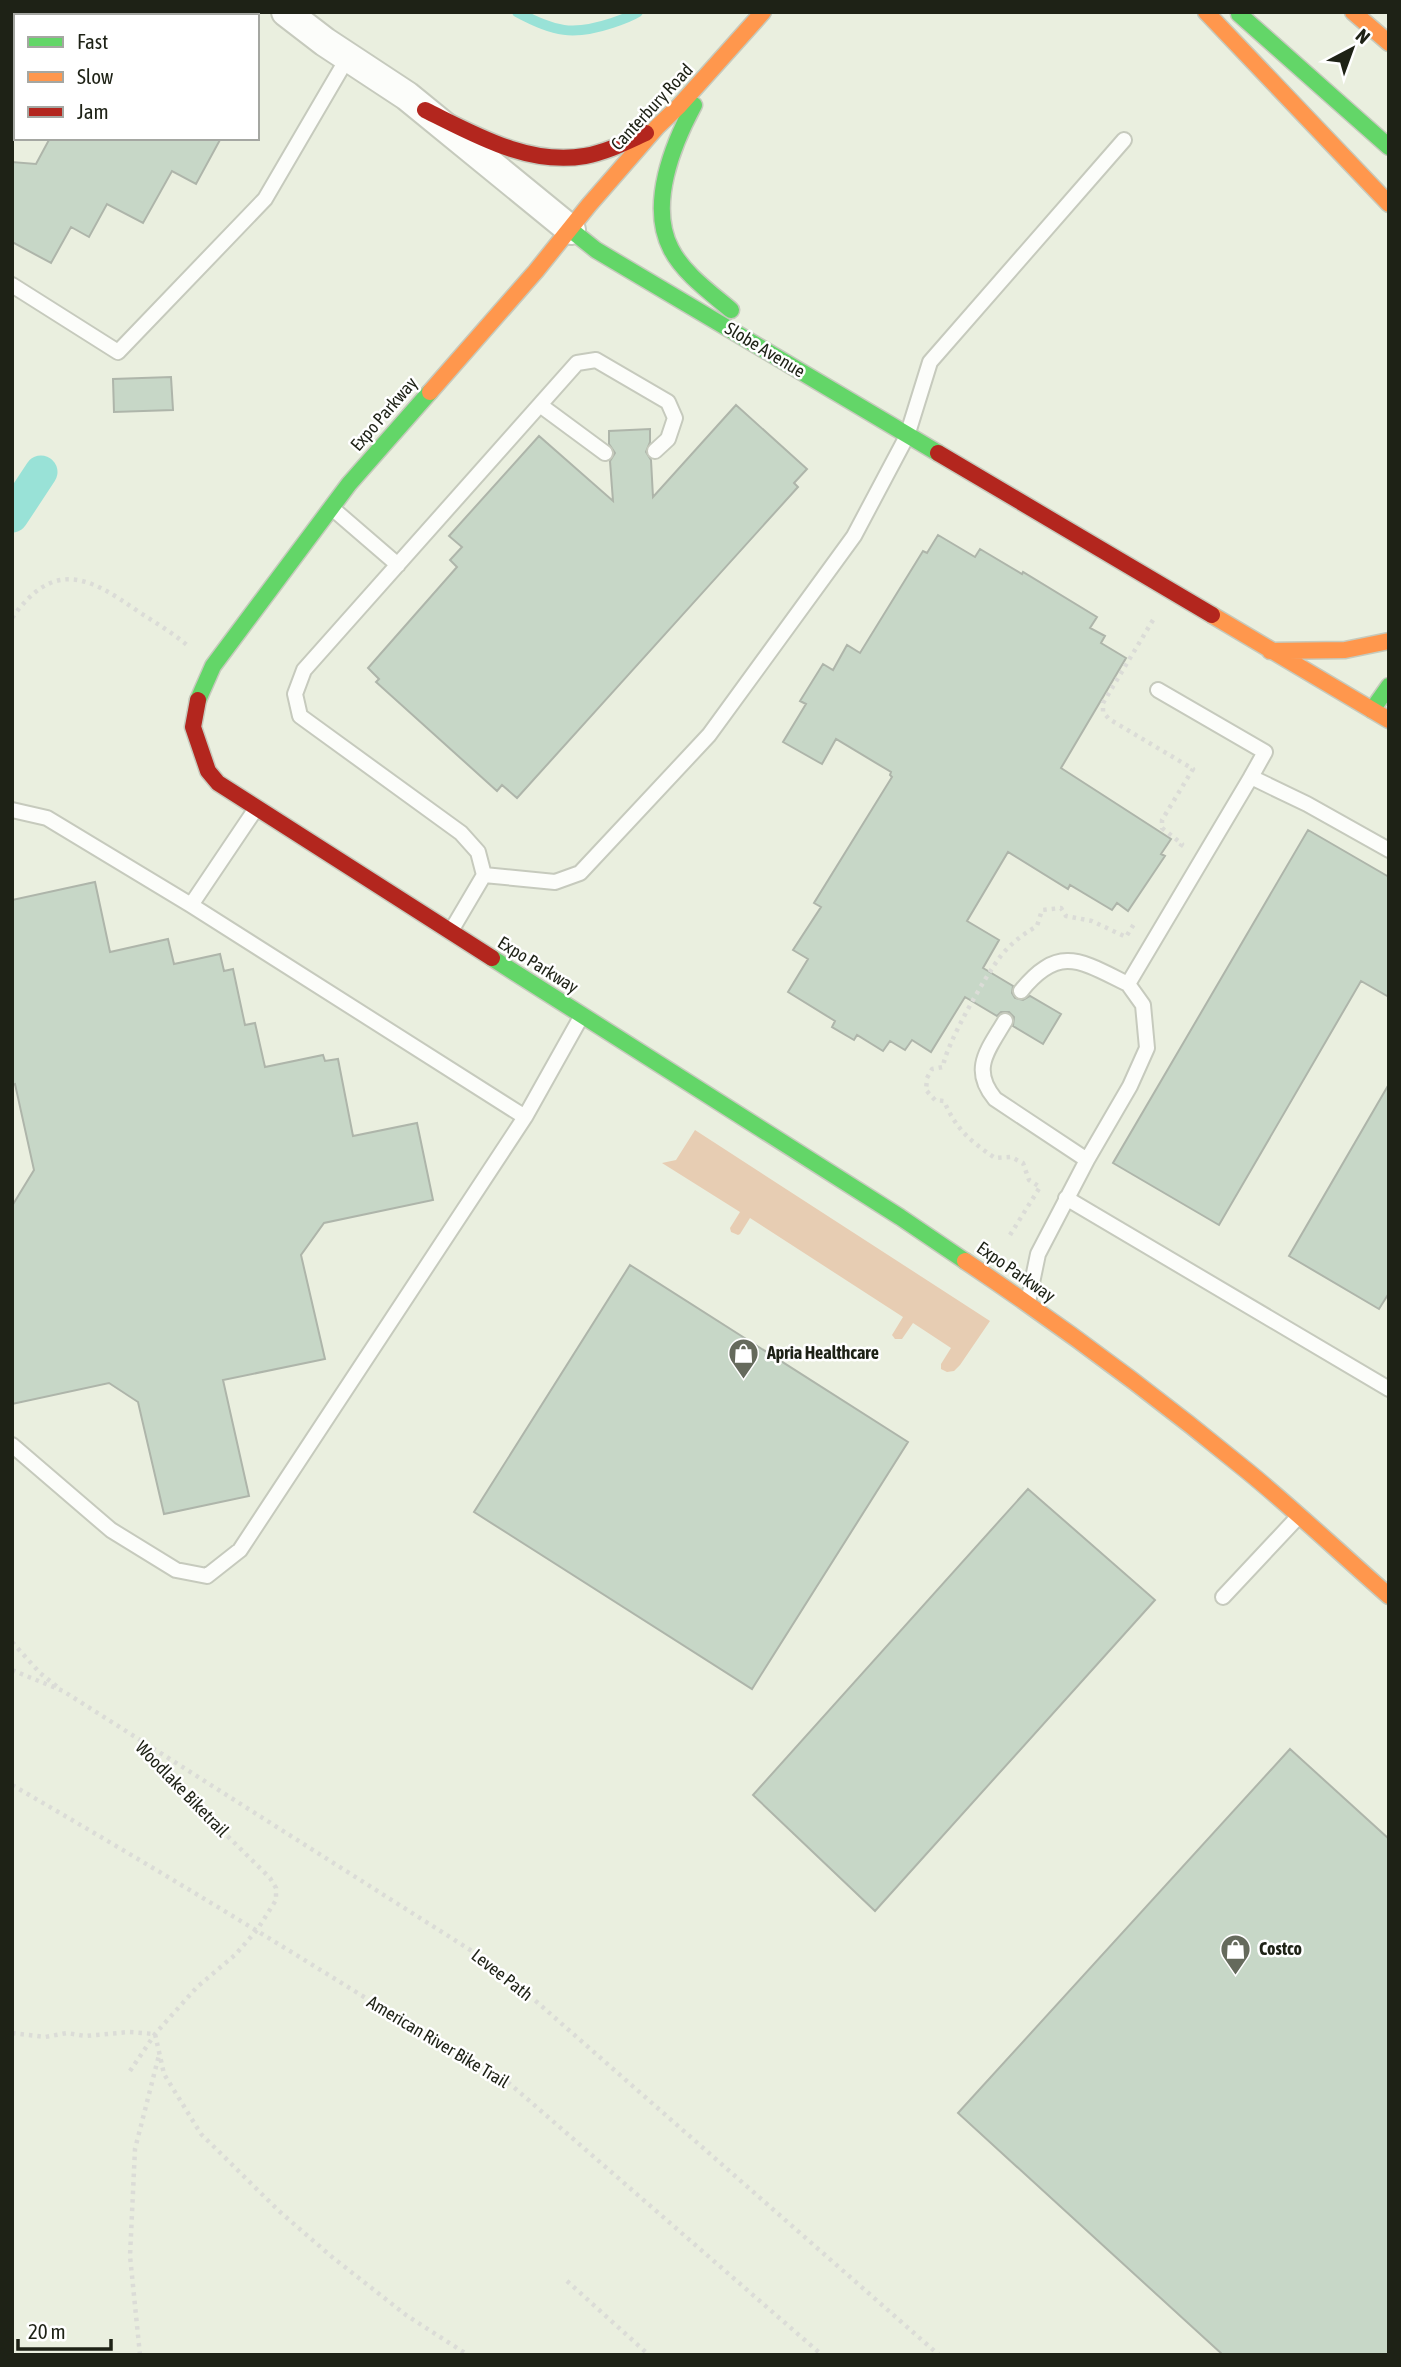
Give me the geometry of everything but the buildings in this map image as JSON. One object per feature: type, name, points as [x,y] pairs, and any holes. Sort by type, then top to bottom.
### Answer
[{"type":"main road","name":"Canterbury Road","points":[[571,230],[589,205],[657,127],[763,12]]},
{"type":"main road","points":[[1206,12],[1389,204]]},
{"type":"main road","points":[[1237,12],[1389,147]]},
{"type":"main road","points":[[1353,12],[1389,43]]},
{"type":"main road","points":[[714,67],[670,156],[662,198],[667,238],[672,252],[697,280],[736,315],[767,351]]},
{"type":"main road","points":[[425,110],[524,155],[552,159],[576,158],[598,153],[626,144],[657,127]]},
{"type":"main road","name":"Slobe Avenue","points":[[571,230],[596,250],[1389,720]]},
{"type":"main road","name":"Expo Parkway","points":[[571,230],[331,507],[238,636],[213,666],[198,699],[193,727],[208,771],[218,783],[256,809],[900,1217],[1027,1303],[1143,1388],[1386,1587]]},
{"type":"main road","points":[[1270,651],[1321,653],[1371,647],[1389,641]]},
{"type":"main road","points":[[1372,710],[1389,686]]},
{"type":"street","name":"Slobe Avenue","points":[[286,12],[425,110],[571,230]]},
{"type":"lane","points":[[12,285],[118,352],[265,199],[348,57]]},
{"type":"lane","points":[[484,875],[555,882],[580,873],[709,735],[854,536],[907,436],[930,362],[1124,140]]},
{"type":"lane","points":[[451,933],[484,875],[478,852],[461,833],[300,716],[295,694],[304,670],[577,363],[596,360],[668,402],[675,418],[668,439],[655,451]]},
{"type":"lane","points":[[540,404],[605,453]]},
{"type":"lane","points":[[331,507],[398,565]]},
{"type":"lane","points":[[1128,984],[1265,752],[1158,690]]},
{"type":"lane","points":[[1251,778],[1307,804],[1389,850]]},
{"type":"lane","points":[[191,905],[256,809]]},
{"type":"lane","points":[[12,810],[47,818],[191,905],[525,1117]]},
{"type":"lane","points":[[1021,991],[1036,973],[1054,962],[1071,960],[1092,966],[1128,984],[1143,1005],[1147,1048],[1038,1254],[1027,1303]]},
{"type":"lane","points":[[12,1445],[111,1530],[176,1570],[207,1576],[240,1550],[525,1117],[582,1015]]},
{"type":"lane","points":[[1005,1021],[984,1057],[981,1074],[985,1086],[995,1099],[1087,1160]]},
{"type":"lane","points":[[1066,1198],[1389,1390]]},
{"type":"lane","points":[[1223,1597],[1298,1516]]},
{"type":"path","points":[[12,618],[26,599],[43,585],[68,579],[84,581],[111,592],[213,666]]},
{"type":"path","points":[[1154,620],[1104,703],[1103,712],[1110,719],[1193,769],[1163,820],[1162,828],[1182,844],[1175,856]]},
{"type":"path","points":[[1010,1236],[1040,1188],[1030,1180],[1023,1163],[1011,1157],[995,1158],[970,1141],[953,1121],[944,1101],[935,1100],[926,1090],[927,1078],[932,1069],[943,1067],[944,1056],[963,1019],[999,958],[1019,937],[1037,926],[1042,910],[1061,908],[1066,916],[1092,921],[1126,937],[1140,914]]},
{"type":"path","name":"Woodlake Biketrail","points":[[12,1642],[40,1673],[147,1748],[186,1795],[270,1878],[276,1888],[276,1900],[257,1930],[235,1955],[197,1987],[155,2034],[130,2071]]},
{"type":"path","name":"Levee Path","points":[[12,1670],[63,1691],[497,1967],[939,2355]]},
{"type":"path","name":"American River Bike Trail","points":[[12,1785],[510,2084],[822,2355]]},
{"type":"path","points":[[12,2034],[45,2037],[67,2033],[85,2036],[129,2032],[155,2034],[169,2084],[201,2134],[254,2188],[332,2257],[406,2315],[468,2355]]},
{"type":"path","points":[[140,2355],[130,2256],[135,2149],[159,2054]]},
{"type":"path","points":[[566,2281],[649,2355]]},
{"type":"shaded area","points":[[695,1130],[990,1321],[960,1365],[954,1371],[941,1369],[941,1364],[951,1348],[913,1323],[902,1339],[895,1339],[892,1335],[903,1317],[750,1218],[740,1234],[731,1232],[730,1228],[740,1212],[662,1163],[676,1160]]},
{"type":"waterway","points":[[517,12],[553,28],[575,31],[622,20],[638,12]]},
{"type":"waterway","points":[[12,516],[41,472]]},
{"type":"traffic: fast","points":[[1239,14],[1389,147]]},
{"type":"traffic: fast","points":[[694,105],[678,138],[666,175],[662,213],[665,232],[676,258],[698,282],[731,310]]},
{"type":"traffic: fast","points":[[571,230],[596,250],[938,453]]},
{"type":"traffic: fast","points":[[198,700],[213,666],[349,484],[430,392]]},
{"type":"traffic: fast","points":[[1372,710],[1389,686]]},
{"type":"traffic: fast","points":[[492,958],[965,1261]]},
{"type":"traffic: slow","points":[[430,392],[657,127],[763,12]]},
{"type":"traffic: slow","points":[[1206,12],[1389,204]]},
{"type":"traffic: slow","points":[[1353,12],[1389,43]]},
{"type":"traffic: slow","points":[[1212,615],[1389,720]]},
{"type":"traffic: slow","points":[[1270,651],[1345,650],[1389,641]]},
{"type":"traffic: slow","points":[[965,1261],[1073,1336],[1178,1415],[1264,1485],[1389,1596]]},
{"type":"traffic: jam","points":[[425,110],[502,146],[543,156],[585,156],[646,133]]},
{"type":"traffic: jam","points":[[938,453],[1212,615]]},
{"type":"traffic: jam","points":[[198,700],[193,727],[208,771],[218,783],[492,958]]},
{"type":"place","name":"Apria Healthcare","points":[[744,1380]]},
{"type":"place","name":"Costco","points":[[1236,1976]]}]
